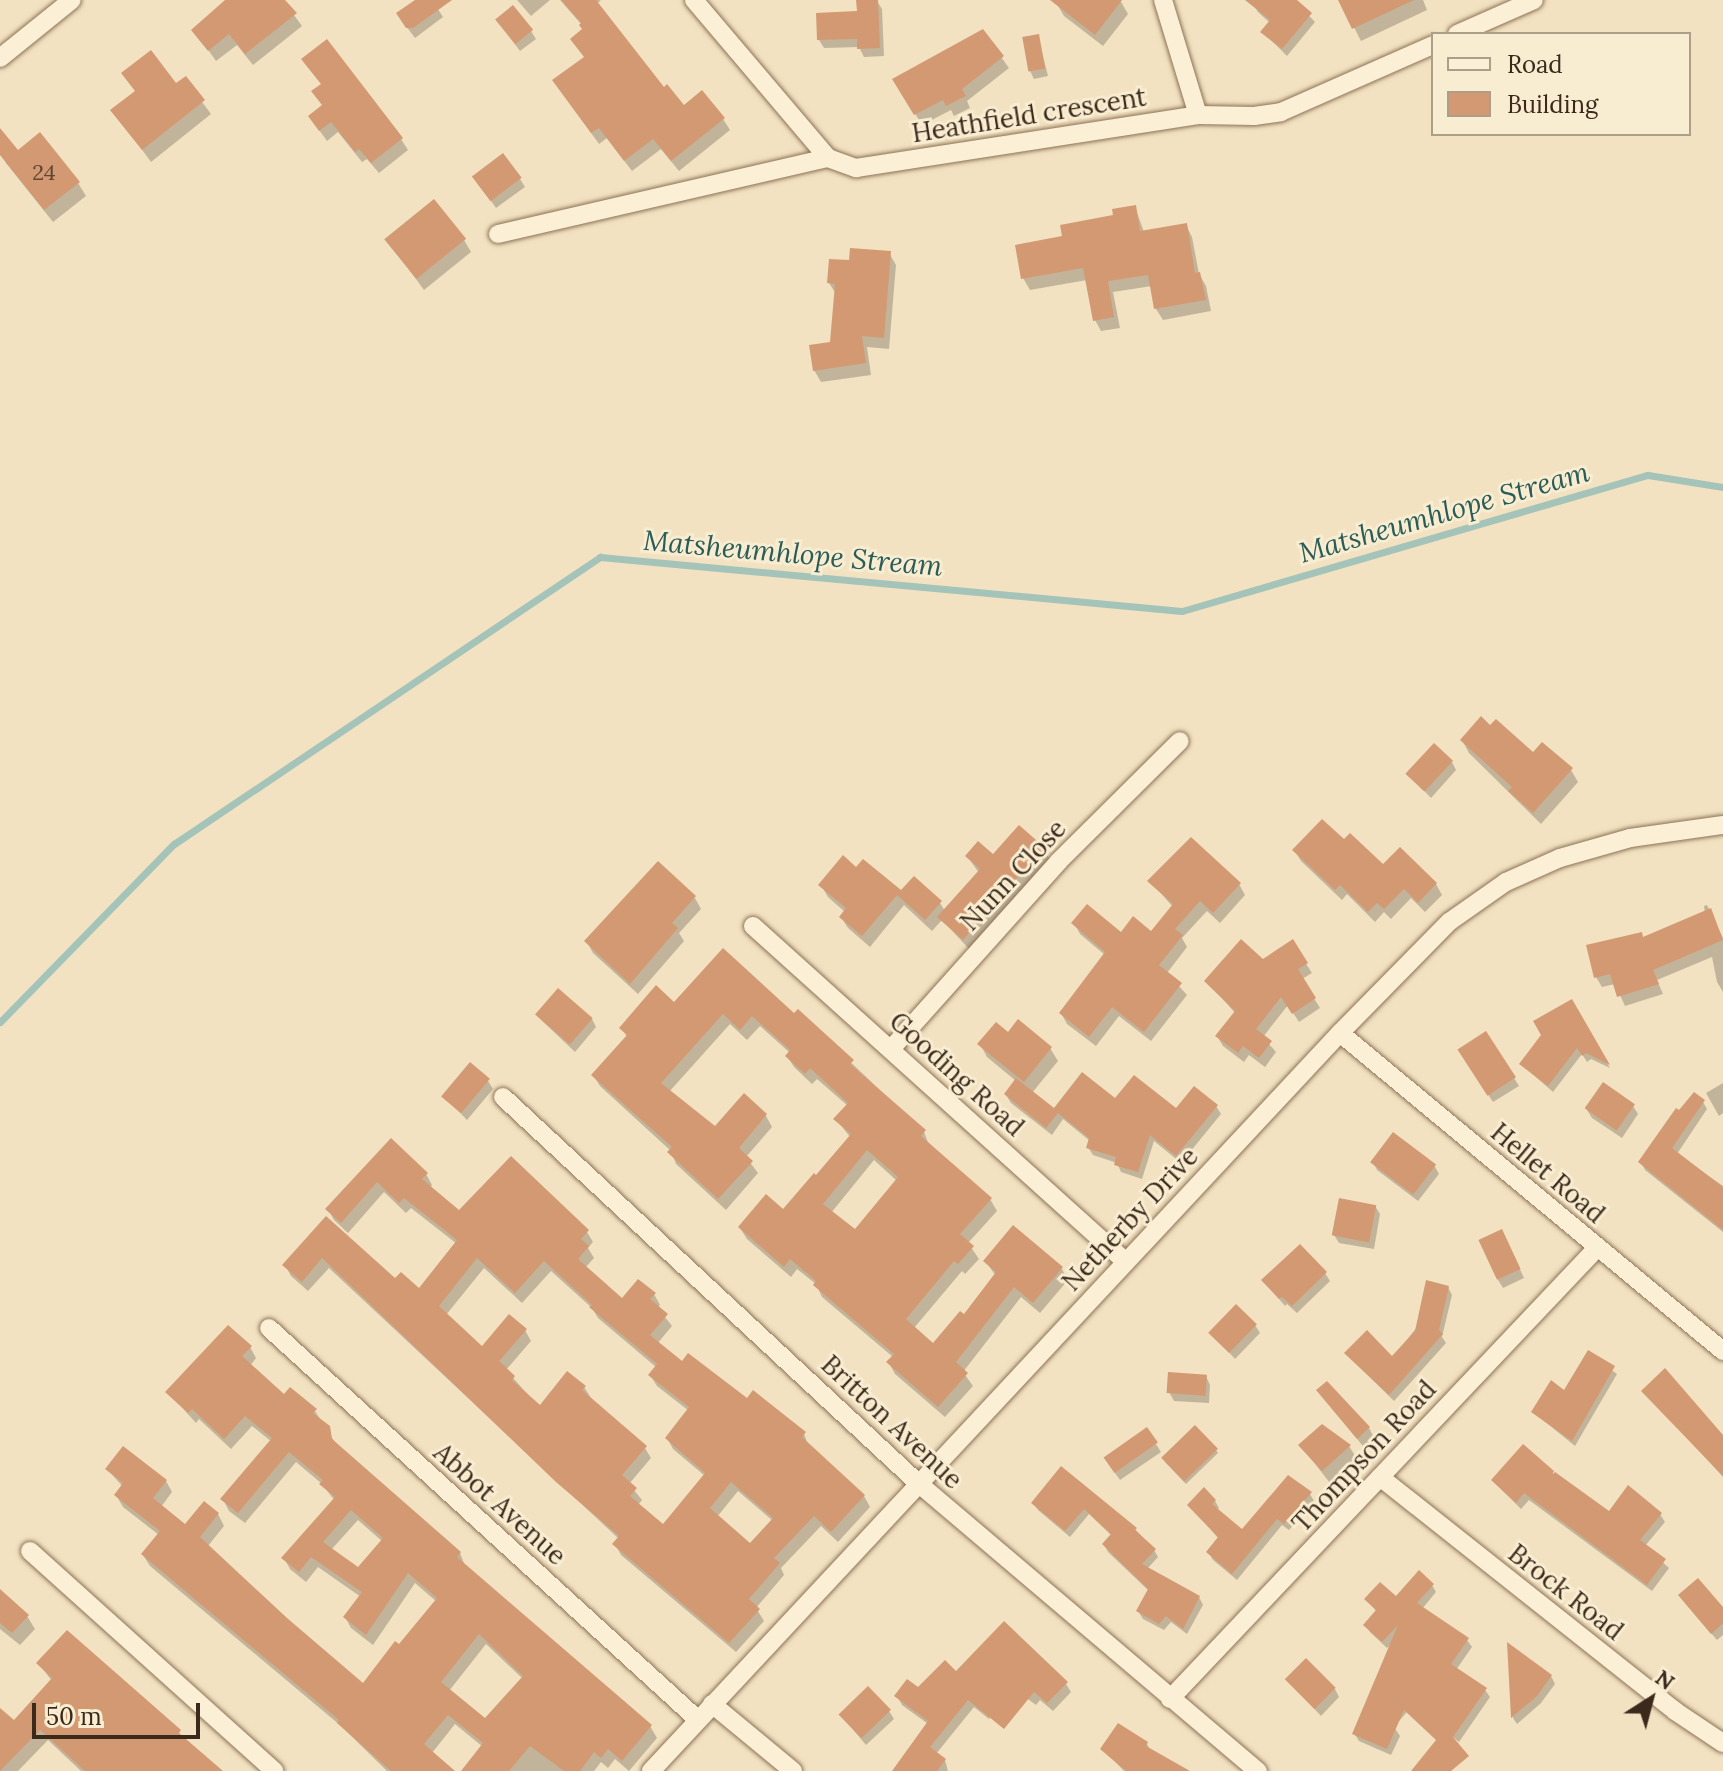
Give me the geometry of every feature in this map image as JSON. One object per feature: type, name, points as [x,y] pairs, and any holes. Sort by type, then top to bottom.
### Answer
[{"type":"street","points":[[0,58],[72,0]]},
{"type":"street","points":[[498,234],[828,158],[694,0]]},
{"type":"street","points":[[1163,0],[1198,115]]},
{"type":"street","points":[[1462,32],[1534,0]]},
{"type":"street","name":"Heathfield crescent","points":[[828,158],[856,168],[1198,115],[1254,116],[1281,112],[1431,46]]},
{"type":"street","name":"Nunn Close","points":[[891,1049],[1059,861],[1180,741]]},
{"type":"street","name":"Netherby Drive","points":[[651,1771],[1340,1033],[1449,922],[1506,882],[1560,858],[1630,838],[1723,825]]},
{"type":"street","name":"Gooding Road","points":[[753,926],[1126,1262]]},
{"type":"street","name":"Hellet Road","points":[[1340,1033],[1723,1351]]},
{"type":"street","name":"Britton Avenue","points":[[503,1097],[918,1483],[1258,1771]]},
{"type":"street","name":"Thompson Road","points":[[1170,1699],[1597,1248]]},
{"type":"street","name":"Abbot Avenue","points":[[269,1328],[697,1719]]},
{"type":"street","name":"Brock Road","points":[[1380,1477],[1675,1711],[1723,1743]]},
{"type":"street","points":[[30,1551],[274,1771]]},
{"type":"street","points":[[712,1704],[793,1771]]},
{"type":"building","points":[[225,0],[285,0],[297,13],[245,54],[229,34],[208,51],[191,30]]},
{"type":"building","points":[[415,0],[452,0],[413,28],[406,28],[396,13]]},
{"type":"building","points":[[561,0],[596,0],[664,87],[667,84],[684,105],[702,90],[725,118],[671,161],[653,139],[624,161],[599,128],[591,133],[552,80],[584,57],[570,39],[582,29],[581,23]]},
{"type":"building","points":[[856,0],[878,0],[880,48],[857,49],[857,39],[817,40],[816,13],[857,11]]},
{"type":"building","points":[[1050,0],[1122,0],[1095,35]]},
{"type":"building","points":[[1245,0],[1297,0],[1312,13],[1282,49],[1260,32],[1270,20]]},
{"type":"building","points":[[1338,0],[1414,0],[1352,29]]},
{"type":"building","points":[[513,5],[533,30],[515,44],[495,19]]},
{"type":"building","points":[[983,29],[1004,56],[962,89],[966,96],[946,106],[943,100],[914,115],[892,79]]},
{"type":"building","points":[[1039,34],[1045,68],[1028,71],[1022,37]]},
{"type":"building","points":[[327,39],[403,138],[371,163],[359,149],[355,152],[331,122],[319,131],[308,116],[322,105],[311,91],[321,84],[301,59]]},
{"type":"building","points":[[151,50],[176,83],[186,76],[205,100],[142,150],[110,110],[135,91],[121,73]]},
{"type":"building","points":[[0,128],[18,150],[40,132],[80,182],[44,210],[0,155]]},
{"type":"building","points":[[503,153],[522,178],[491,201],[472,176]]},
{"type":"building","points":[[434,199],[466,239],[416,279],[384,239]]},
{"type":"building","points":[[1136,205],[1140,231],[1187,223],[1195,273],[1200,272],[1206,300],[1154,309],[1148,275],[1108,281],[1114,317],[1093,321],[1083,268],[1021,279],[1015,245],[1062,236],[1060,225],[1113,215],[1112,209]]},
{"type":"building","points":[[850,248],[891,251],[884,338],[862,336],[866,363],[813,371],[809,345],[830,342],[835,284],[827,283],[829,259],[849,260]]},
{"type":"building","points":[[1481,716],[1490,725],[1496,719],[1533,752],[1542,742],[1573,768],[1533,813],[1508,791],[1512,787],[1460,740]]},
{"type":"building","points":[[1434,743],[1453,761],[1424,791],[1405,774]]},
{"type":"building","points":[[1322,819],[1344,839],[1350,833],[1383,864],[1400,847],[1437,883],[1418,903],[1404,889],[1384,909],[1377,903],[1368,912],[1340,885],[1335,890],[1292,850]]},
{"type":"building","points":[[1019,825],[1044,847],[963,940],[937,917],[980,869],[965,856],[978,841],[993,854]]},
{"type":"building","points":[[1191,837],[1241,883],[1213,913],[1200,901],[1175,929],[1183,935],[1159,965],[1182,983],[1144,1032],[1112,1007],[1089,1037],[1059,1013],[1105,952],[1071,923],[1087,904],[1121,932],[1133,916],[1151,931],[1173,904],[1147,881]]},
{"type":"building","points":[[843,855],[856,867],[863,859],[901,890],[914,876],[942,901],[925,920],[897,895],[862,936],[839,917],[846,908],[818,885]]},
{"type":"building","points":[[658,861],[696,896],[672,923],[678,928],[630,984],[584,941]]},
{"type":"building","points":[[1711,908],[1723,940],[1653,970],[1659,984],[1617,997],[1610,974],[1594,978],[1586,945],[1642,932],[1643,937]]},
{"type":"building","points":[[1241,939],[1263,959],[1293,939],[1308,963],[1298,969],[1316,998],[1292,1014],[1281,997],[1256,1029],[1272,1041],[1259,1058],[1243,1046],[1238,1053],[1215,1036],[1235,1011],[1204,981]]},
{"type":"building","points":[[723,948],[794,1013],[798,1009],[854,1060],[850,1064],[926,1130],[921,1136],[992,1198],[960,1234],[974,1246],[958,1264],[954,1261],[906,1319],[933,1343],[960,1311],[964,1314],[996,1272],[983,1261],[1013,1225],[1063,1267],[1033,1303],[1014,1287],[956,1362],[968,1373],[938,1407],[886,1362],[894,1354],[813,1285],[816,1281],[790,1259],[784,1267],[738,1227],[766,1194],[783,1209],[814,1173],[816,1175],[851,1134],[833,1119],[848,1103],[810,1068],[805,1074],[785,1056],[790,1050],[752,1016],[740,1030],[723,1014],[661,1083],[715,1126],[744,1093],[767,1114],[739,1148],[753,1161],[718,1199],[667,1152],[672,1147],[591,1075],[627,1035],[619,1028],[656,985],[674,1002]],"holes":[[[867,1150],[898,1177],[855,1229],[823,1204]]]},
{"type":"building","points":[[558,988],[593,1018],[570,1045],[535,1014]]},
{"type":"building","points":[[1572,999],[1610,1065],[1586,1053],[1582,1056],[1577,1048],[1548,1086],[1519,1064],[1541,1035],[1533,1021]]},
{"type":"building","points":[[1018,1019],[1052,1047],[1024,1082],[977,1044],[996,1022],[1008,1032]]},
{"type":"building","points":[[1486,1031],[1516,1077],[1487,1096],[1457,1050]]},
{"type":"building","points":[[470,1062],[490,1079],[461,1113],[441,1096]]},
{"type":"building","points":[[1082,1072],[1115,1098],[1134,1075],[1176,1108],[1194,1086],[1218,1105],[1176,1156],[1150,1135],[1138,1172],[1114,1165],[1116,1157],[1086,1148],[1089,1138],[1058,1113],[1046,1128],[1004,1094],[1016,1078],[1054,1108]]},
{"type":"building","points":[[1603,1082],[1635,1104],[1617,1131],[1585,1108]]},
{"type":"building","points":[[1694,1092],[1705,1100],[1672,1148],[1723,1187],[1723,1230],[1638,1162],[1676,1108],[1679,1110]]},
{"type":"building","points":[[1393,1132],[1436,1164],[1413,1195],[1370,1162]]},
{"type":"building","points":[[391,1138],[428,1173],[422,1179],[459,1210],[511,1156],[589,1230],[581,1239],[589,1246],[578,1259],[622,1298],[638,1279],[656,1293],[650,1299],[668,1314],[650,1335],[682,1361],[688,1353],[747,1398],[753,1390],[806,1432],[802,1437],[865,1495],[831,1532],[814,1516],[774,1558],[780,1563],[749,1599],[760,1609],[729,1643],[612,1544],[619,1536],[556,1482],[322,1258],[302,1282],[282,1265],[326,1216],[395,1278],[401,1272],[419,1288],[457,1240],[404,1198],[399,1203],[377,1182],[341,1223],[325,1209]],"holes":[[[477,1258],[515,1293],[544,1261],[592,1305],[589,1307],[657,1364],[648,1375],[689,1407],[665,1438],[705,1473],[663,1524],[630,1496],[637,1488],[622,1475],[647,1446],[582,1390],[586,1386],[567,1371],[540,1405],[512,1380],[515,1376],[499,1361],[527,1329],[509,1314],[482,1346],[439,1306]],[[731,1482],[773,1518],[750,1543],[710,1508]]]},
{"type":"building","points":[[1339,1198],[1376,1205],[1369,1243],[1332,1235]]},
{"type":"building","points":[[1502,1229],[1521,1269],[1497,1280],[1478,1240]]},
{"type":"building","points":[[1300,1244],[1327,1272],[1292,1306],[1282,1297],[1279,1299],[1261,1280]]},
{"type":"building","points":[[1426,1280],[1449,1286],[1439,1330],[1443,1334],[1389,1395],[1344,1353],[1367,1330],[1392,1356],[1415,1331]]},
{"type":"building","points":[[1236,1304],[1257,1324],[1229,1353],[1208,1333]]},
{"type":"building","points":[[228,1325],[252,1346],[242,1356],[284,1394],[290,1387],[317,1409],[313,1413],[330,1426],[332,1439],[461,1552],[457,1557],[652,1725],[622,1761],[608,1749],[601,1758],[594,1752],[580,1771],[564,1771],[530,1746],[509,1771],[461,1771],[483,1743],[448,1715],[424,1744],[455,1771],[391,1771],[337,1723],[339,1720],[141,1554],[160,1531],[114,1495],[123,1483],[105,1469],[123,1446],[167,1480],[153,1498],[185,1524],[204,1501],[219,1513],[200,1537],[363,1683],[395,1641],[399,1644],[437,1598],[408,1573],[366,1635],[343,1617],[362,1592],[311,1557],[299,1572],[281,1558],[335,1497],[319,1484],[323,1480],[289,1452],[238,1513],[220,1499],[272,1438],[245,1416],[224,1439],[192,1409],[188,1413],[165,1392]],"holes":[[[351,1510],[383,1538],[358,1567],[323,1542]],[[479,1634],[523,1676],[485,1718],[441,1682]]]},
{"type":"building","points":[[1588,1350],[1615,1366],[1572,1441],[1531,1412],[1551,1380],[1564,1390]]},
{"type":"building","points":[[1665,1368],[1723,1435],[1723,1476],[1641,1391]]},
{"type":"building","points":[[1168,1372],[1207,1375],[1205,1396],[1167,1393]]},
{"type":"building","points":[[1327,1381],[1370,1427],[1357,1439],[1316,1390]]},
{"type":"building","points":[[1322,1424],[1351,1445],[1322,1471],[1298,1445]]},
{"type":"building","points":[[1195,1425],[1218,1449],[1184,1481],[1161,1458]]},
{"type":"building","points":[[1147,1427],[1158,1443],[1114,1473],[1104,1457]]},
{"type":"building","points":[[1523,1444],[1554,1471],[1552,1475],[1555,1472],[1609,1511],[1628,1485],[1662,1513],[1640,1540],[1666,1559],[1647,1585],[1524,1493],[1516,1503],[1491,1480]]},
{"type":"building","points":[[1061,1466],[1137,1528],[1135,1530],[1156,1549],[1142,1564],[1200,1596],[1183,1629],[1166,1616],[1159,1624],[1136,1611],[1148,1589],[1102,1544],[1111,1534],[1084,1509],[1065,1531],[1031,1503]]},
{"type":"building","points":[[1288,1475],[1312,1492],[1284,1524],[1277,1519],[1232,1574],[1206,1552],[1218,1537],[1187,1505],[1204,1487],[1216,1500],[1212,1504],[1242,1529]]},
{"type":"building","points":[[1419,1570],[1434,1584],[1417,1603],[1469,1638],[1451,1664],[1487,1688],[1453,1737],[1469,1756],[1451,1771],[1411,1771],[1436,1740],[1404,1710],[1387,1749],[1352,1734],[1398,1625],[1382,1642],[1363,1625],[1376,1610],[1364,1599],[1380,1582],[1396,1596]]},
{"type":"building","points":[[1698,1578],[1723,1607],[1723,1623],[1711,1634],[1678,1595]]},
{"type":"building","points":[[0,1589],[29,1615],[12,1633],[0,1623]]},
{"type":"building","points":[[1004,1621],[1068,1682],[1047,1703],[1034,1692],[1004,1729],[968,1700],[930,1747],[946,1759],[937,1771],[892,1771],[928,1721],[894,1696],[907,1679],[918,1687],[945,1660],[956,1671]]},
{"type":"building","points":[[67,1630],[223,1771],[85,1771],[40,1730],[0,1771],[0,1708],[14,1720],[52,1678],[36,1663]]},
{"type":"building","points":[[1507,1642],[1552,1675],[1537,1696],[1511,1718]]},
{"type":"building","points":[[1306,1658],[1336,1688],[1314,1709],[1285,1679]]},
{"type":"building","points":[[868,1686],[891,1710],[861,1738],[839,1714]]},
{"type":"building","points":[[1118,1723],[1148,1742],[1146,1746],[1190,1771],[1127,1771],[1100,1749]]},
{"type":"waterway","name":"Matsheumhlope Stream","points":[[0,1022],[174,844],[600,557],[1182,611],[1648,475],[1723,487]]}]
